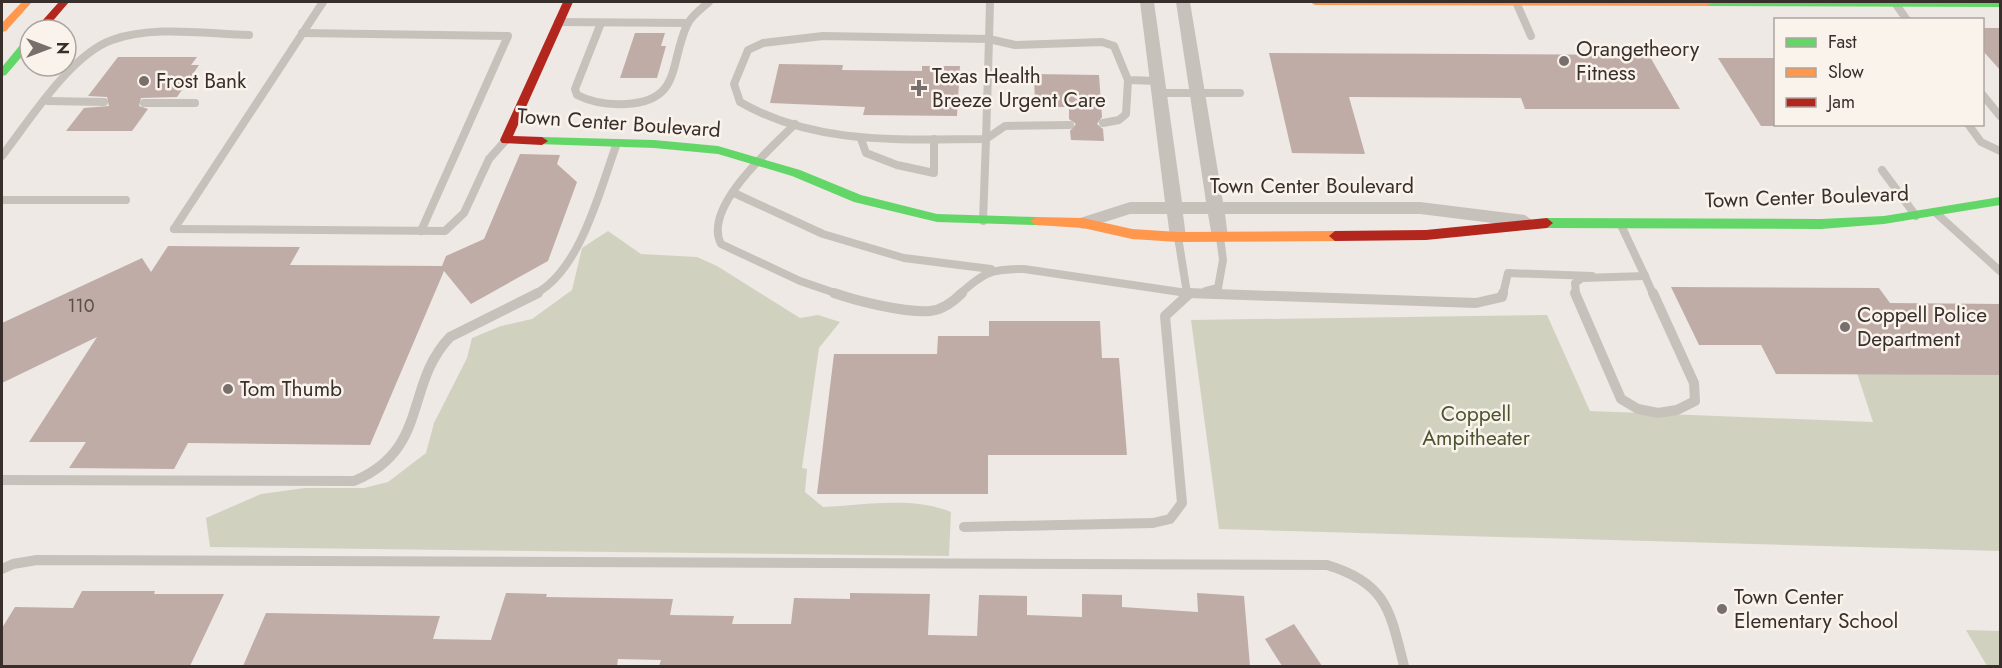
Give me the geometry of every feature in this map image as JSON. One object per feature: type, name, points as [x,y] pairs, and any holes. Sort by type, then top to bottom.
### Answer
[{"type":"street","points":[[2,29],[27,2]]},
{"type":"street","points":[[50,18],[64,2]]},
{"type":"street","name":"Town Center Boulevard","points":[[568,2],[506,140],[523,143],[617,143],[718,150],[796,172],[858,199],[937,218],[1083,223],[1132,234],[1178,237],[1426,235],[1542,223],[1821,224],[1917,216],[2001,201]]},
{"type":"street","points":[[1147,2],[1178,237]]},
{"type":"street","points":[[1183,2],[1220,237]]},
{"type":"street","points":[[1315,2],[2001,4]]},
{"type":"street","points":[[2,73],[18,54]]},
{"type":"street","name":"Town Center Boulevard","points":[[1083,223],[1130,208],[1420,208],[1542,223]]},
{"type":"lane","points":[[323,2],[174,229],[445,231],[464,213],[489,159],[506,140]]},
{"type":"lane","points":[[601,23],[575,89],[577,95],[589,102],[635,105],[654,101],[664,95],[670,84],[688,23],[709,2]]},
{"type":"lane","points":[[983,221],[990,2]]},
{"type":"lane","points":[[1516,2],[1531,36]]},
{"type":"lane","points":[[1894,2],[1906,18]]},
{"type":"lane","points":[[558,22],[688,23]]},
{"type":"lane","points":[[302,33],[508,36],[421,231]]},
{"type":"lane","points":[[2,156],[89,52],[111,40],[137,35],[249,35]]},
{"type":"lane","points":[[1070,125],[1005,126],[987,139],[861,139],[761,114],[740,102],[734,84],[740,64],[748,50],[761,42],[780,38],[857,36],[989,39],[1000,44],[1027,45],[1102,42],[1114,46],[1128,80],[1126,114],[1119,120],[1103,123]]},
{"type":"lane","points":[[1128,80],[1197,93],[1240,93]]},
{"type":"lane","points":[[1984,95],[1997,108],[2001,116]]},
{"type":"lane","points":[[48,100],[104,102]]},
{"type":"lane","points":[[144,103],[195,104]]},
{"type":"lane","points":[[795,124],[757,160],[717,218],[716,232],[721,244],[800,281],[862,303],[930,311],[949,306],[981,275],[995,270]]},
{"type":"lane","points":[[1970,126],[1982,142],[2001,151]]},
{"type":"lane","points":[[861,139],[866,153],[897,165],[934,173],[933,139]]},
{"type":"lane","points":[[2,480],[354,481],[373,476],[397,455],[443,345],[463,331],[552,284],[569,264],[617,143]]},
{"type":"lane","points":[[1882,170],[1917,216]]},
{"type":"lane","points":[[734,193],[822,234],[904,258],[995,270],[1024,269],[1187,293],[1476,303],[1502,297],[1508,273],[1645,276]]},
{"type":"lane","points":[[2,200],[126,200]]},
{"type":"lane","points":[[1936,213],[2001,271]]},
{"type":"lane","points":[[1592,276],[1582,278],[1575,283],[1575,292],[1621,399],[1630,406],[1643,411],[1682,411],[1695,401],[1694,383],[1620,223]]},
{"type":"lane","points":[[1178,237],[1180,261],[1187,293]]},
{"type":"lane","points":[[964,527],[1153,523],[1170,519],[1182,503],[1165,316],[1187,293],[1218,288],[1222,276],[1223,260],[1220,237]]},
{"type":"lane","points":[[2,569],[13,564],[37,560],[1327,565],[1349,569],[1368,580],[1383,596],[1404,666]]},
{"type":"green space","points":[[608,231],[641,254],[697,257],[717,266],[800,318],[818,315],[840,322],[819,348],[802,468],[807,469],[805,492],[823,507],[905,503],[921,504],[951,512],[949,556],[210,547],[206,518],[261,494],[305,488],[364,488],[388,482],[426,453],[434,423],[467,358],[472,338],[501,326],[532,319],[572,290],[582,248]]},
{"type":"green space","name":"Coppell Ampitheater","points":[[1547,315],[1590,411],[1873,422],[1854,364],[2000,360],[2000,551],[1219,529],[1191,320]]},
{"type":"green space","points":[[1966,630],[2000,631],[2000,666],[1987,666]]},
{"type":"building","points":[[1984,28],[2001,28],[2001,71],[1984,52]]},
{"type":"building","points":[[635,33],[665,33],[661,46],[666,46],[657,78],[620,78]]},
{"type":"building","points":[[1269,53],[1649,55],[1680,109],[1525,109],[1521,98],[1349,97],[1365,154],[1292,153]]},
{"type":"building","name":"Frost Bank","points":[[118,57],[197,57],[191,65],[199,65],[177,97],[141,98],[139,106],[148,109],[132,131],[66,131],[84,108],[109,106],[107,97],[88,96]]},
{"type":"building","points":[[1718,58],[1774,58],[1774,126],[1761,126]]},
{"type":"building","points":[[779,64],[843,65],[842,70],[922,71],[922,66],[960,66],[957,116],[863,115],[865,107],[770,103]]},
{"type":"building","points":[[1034,74],[1099,75],[1102,117],[1097,124],[1103,129],[1104,141],[1071,140],[1070,131],[1076,124],[1069,119],[1069,107],[1035,107]]},
{"type":"building","name":"Tom Thumb","points":[[520,154],[560,155],[557,164],[577,182],[548,261],[471,304],[444,271],[370,445],[188,443],[174,469],[69,468],[86,442],[29,442],[97,337],[2,383],[2,323],[142,258],[151,272],[168,246],[300,247],[290,265],[442,266],[446,256],[484,239]]},
{"type":"building","name":"Coppell Police Department","points":[[1671,287],[1879,288],[1890,303],[2001,304],[2001,375],[1776,374],[1761,345],[1699,345]]},
{"type":"building","points":[[989,321],[1100,321],[1102,358],[1119,358],[1127,455],[988,455],[988,494],[817,494],[834,354],[937,354],[938,336],[989,336]]},
{"type":"building","points":[[82,591],[224,594],[190,666],[2,666],[2,628],[15,607],[73,608]]},
{"type":"building","points":[[506,593],[547,594],[546,597],[673,599],[670,615],[734,616],[732,624],[791,624],[794,598],[850,599],[850,593],[930,594],[928,635],[977,636],[979,595],[1027,596],[1027,615],[1082,617],[1082,594],[1122,595],[1122,607],[1198,612],[1197,593],[1244,596],[1250,666],[659,666],[661,660],[618,659],[617,666],[243,666],[266,613],[440,616],[433,639],[491,640]]},
{"type":"building","points":[[1294,624],[1322,666],[1282,666],[1265,639]]},
{"type":"traffic: fast","points":[[1707,3],[2000,4]]},
{"type":"traffic: fast","points":[[2,73],[18,54]]},
{"type":"traffic: fast","points":[[542,141],[654,144],[718,150],[796,173],[858,199],[937,218],[1036,221]]},
{"type":"traffic: fast","points":[[1547,223],[1821,224],[1884,220],[2000,201]]},
{"type":"traffic: slow","points":[[2,29],[27,2]]},
{"type":"traffic: slow","points":[[1315,2],[1707,3]]},
{"type":"traffic: slow","points":[[1036,221],[1083,223],[1132,234],[1178,237],[1335,236]]},
{"type":"traffic: jam","points":[[50,18],[64,2]]},
{"type":"traffic: jam","points":[[542,141],[506,140],[568,2]]},
{"type":"traffic: jam","points":[[1335,236],[1426,235],[1547,223]]},
{"type":"place","name":"Orangetheory Fitness","points":[[1564,61]]},
{"type":"place","name":"Frost Bank","points":[[144,81]]},
{"type":"place","name":"Texas Health Breeze Urgent Care","points":[[919,88]]},
{"type":"place","name":"Coppell Police Department","points":[[1845,327]]},
{"type":"place","name":"Tom Thumb","points":[[228,389]]},
{"type":"place","name":"Town Center Elementary School","points":[[1722,609]]}]
